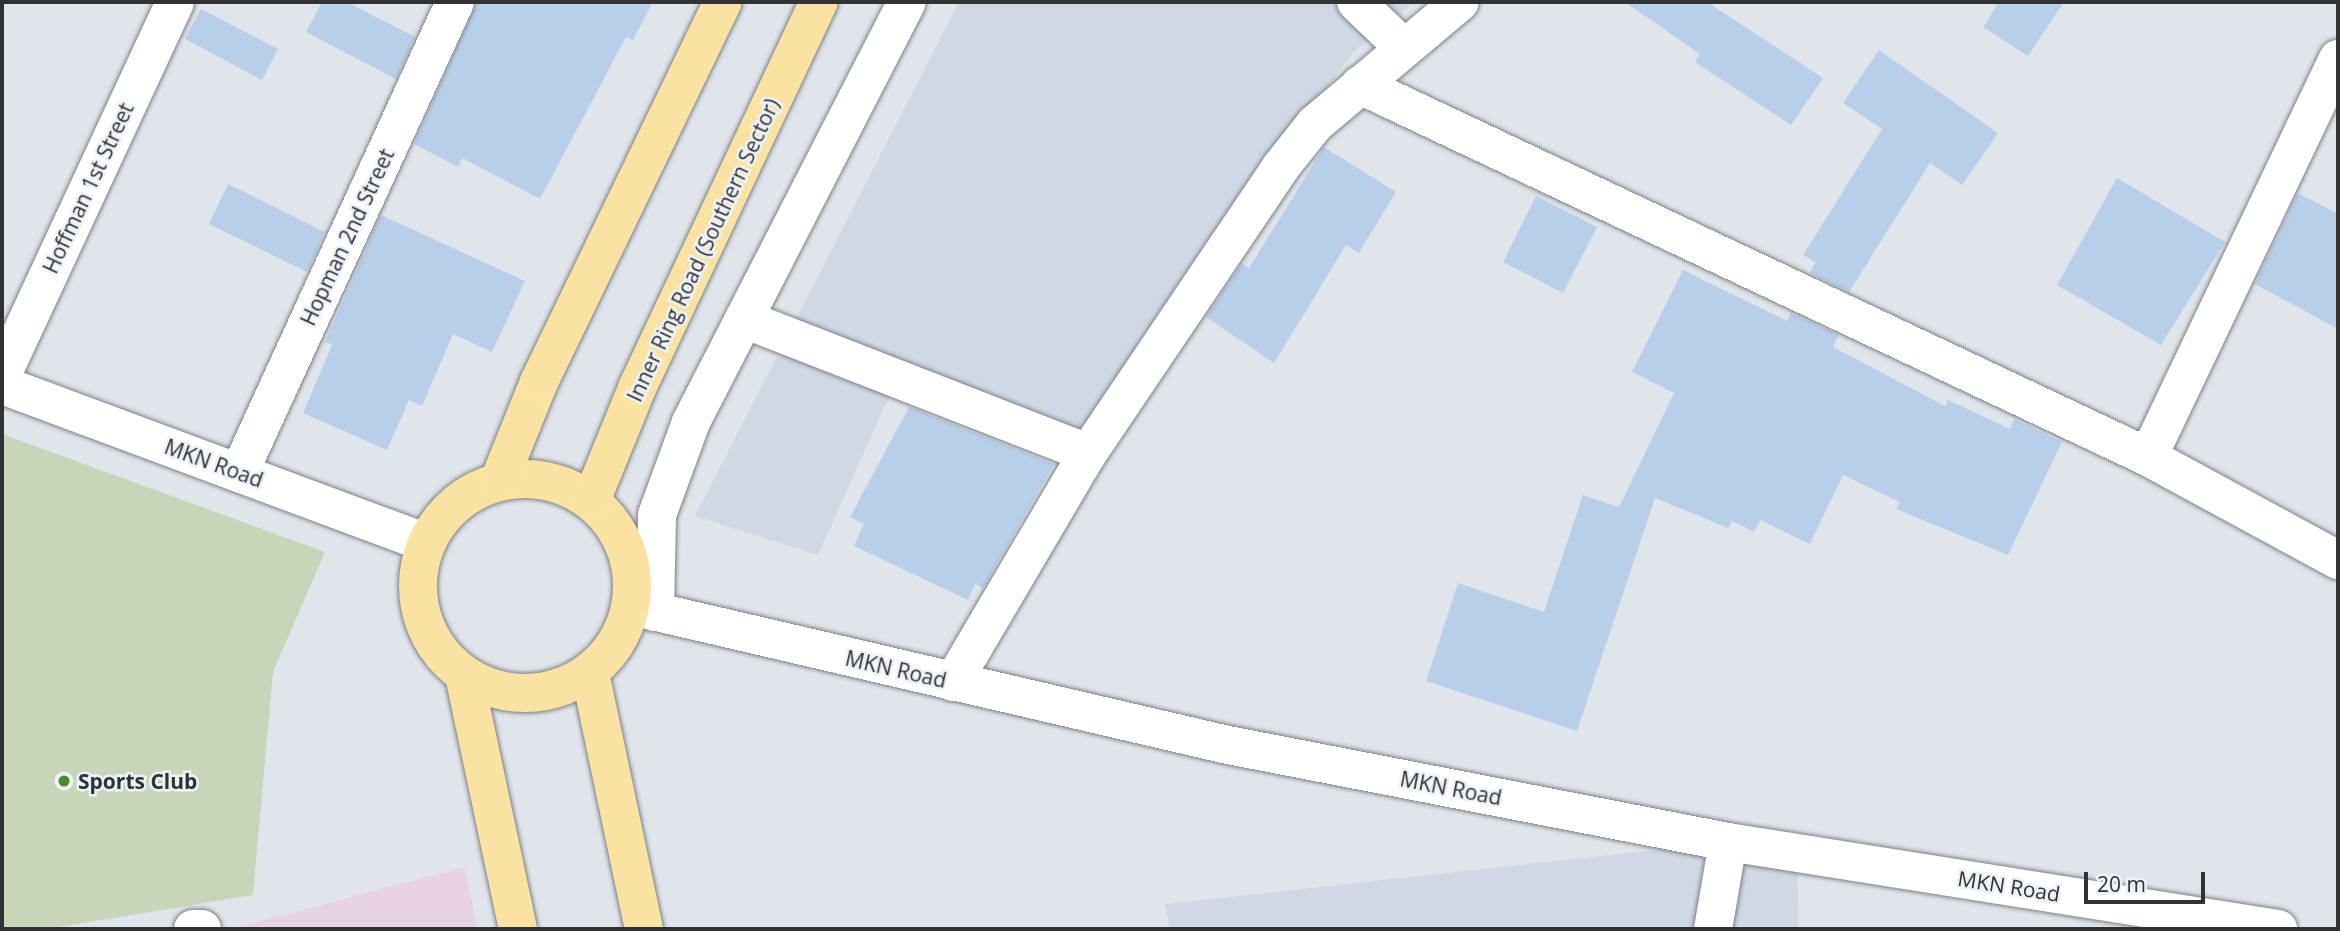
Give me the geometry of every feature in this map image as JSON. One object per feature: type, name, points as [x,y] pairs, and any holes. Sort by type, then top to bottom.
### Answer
[{"type":"main road","points":[[499,481],[539,382],[723,2]]},
{"type":"main road","name":"Inner Ring Road (Southern Sector)","points":[[591,501],[638,386],[820,2]]},
{"type":"main road","points":[[499,481],[548,481],[591,501],[620,534],[643,609],[590,673],[537,692],[504,692],[464,675],[433,643],[418,606],[425,542],[457,502],[499,481]]},
{"type":"main road","points":[[590,673],[644,929]]},
{"type":"main road","points":[[464,675],[518,929]]},
{"type":"street","name":"Hoffman 1st Street","points":[[2,375],[175,2]]},
{"type":"street","name":"Hopman 2nd Street","points":[[239,473],[454,2]]},
{"type":"street","points":[[643,609],[657,515],[691,422],[907,2]]},
{"type":"street","points":[[1356,2],[1404,48]]},
{"type":"street","points":[[953,682],[1088,453],[1279,168],[1360,85],[1460,2]]},
{"type":"street","points":[[2148,457],[2338,59]]},
{"type":"street","points":[[1360,85],[2148,457],[2338,560]]},
{"type":"street","points":[[744,319],[1088,453]]},
{"type":"street","name":"MKN Road","points":[[2,385],[425,542]]},
{"type":"street","name":"MKN Road","points":[[643,609],[1228,745],[1728,842],[2278,929]]},
{"type":"street","points":[[1713,929],[1728,842]]},
{"type":"street","points":[[193,929],[202,929]]},
{"type":"shaded area","points":[[959,2],[1414,2],[1356,50],[1215,228],[1076,437],[900,372],[818,555],[695,516]]},
{"type":"shaded area","points":[[1693,846],[1797,863],[1799,929],[1170,929],[1165,904]]},
{"type":"shaded area","points":[[465,867],[477,929],[230,929]]},
{"type":"green space","points":[[2,434],[325,552],[273,672],[253,895],[47,929],[2,929]]},
{"type":"building","points":[[322,2],[347,2],[415,37],[396,79],[306,32]]},
{"type":"building","points":[[477,2],[653,2],[633,40],[626,37],[540,199],[462,158],[458,167],[414,144]]},
{"type":"building","points":[[1625,2],[1707,2],[1823,78],[1791,125],[1695,62],[1700,54]]},
{"type":"building","points":[[1999,2],[2064,2],[2028,56],[1983,27]]},
{"type":"building","points":[[201,9],[278,49],[262,80],[185,39]]},
{"type":"building","points":[[1879,50],[1998,133],[1962,185],[1930,163],[1849,292],[1810,273],[1815,262],[1803,255],[1882,129],[1843,103]]},
{"type":"building","points":[[1324,147],[1396,192],[1359,253],[1346,245],[1274,363],[1206,317],[1242,263],[1249,268]]},
{"type":"building","points":[[2117,178],[2225,242],[2161,345],[2057,285]]},
{"type":"building","points":[[228,184],[325,232],[307,272],[209,224]]},
{"type":"building","points":[[2298,193],[2338,214],[2338,329],[2255,284]]},
{"type":"building","points":[[1536,196],[1597,227],[1563,293],[1503,262]]},
{"type":"building","points":[[381,215],[525,281],[492,352],[453,334],[422,406],[409,400],[387,450],[303,413],[332,345],[325,342]]},
{"type":"building","points":[[1683,270],[1787,321],[1791,313],[1839,335],[1833,347],[1945,406],[1948,400],[2010,429],[2014,419],[2062,442],[2008,555],[1896,509],[1900,502],[1843,475],[1810,544],[1760,520],[1754,532],[1732,521],[1728,528],[1655,498],[1577,731],[1426,681],[1458,583],[1544,612],[1583,495],[1619,507],[1674,393],[1632,372]]},
{"type":"building","points":[[909,407],[1054,464],[983,588],[975,584],[968,600],[854,546],[864,524],[850,517]]},
{"type":"place","name":"Sports Club","points":[[64,781]]}]
